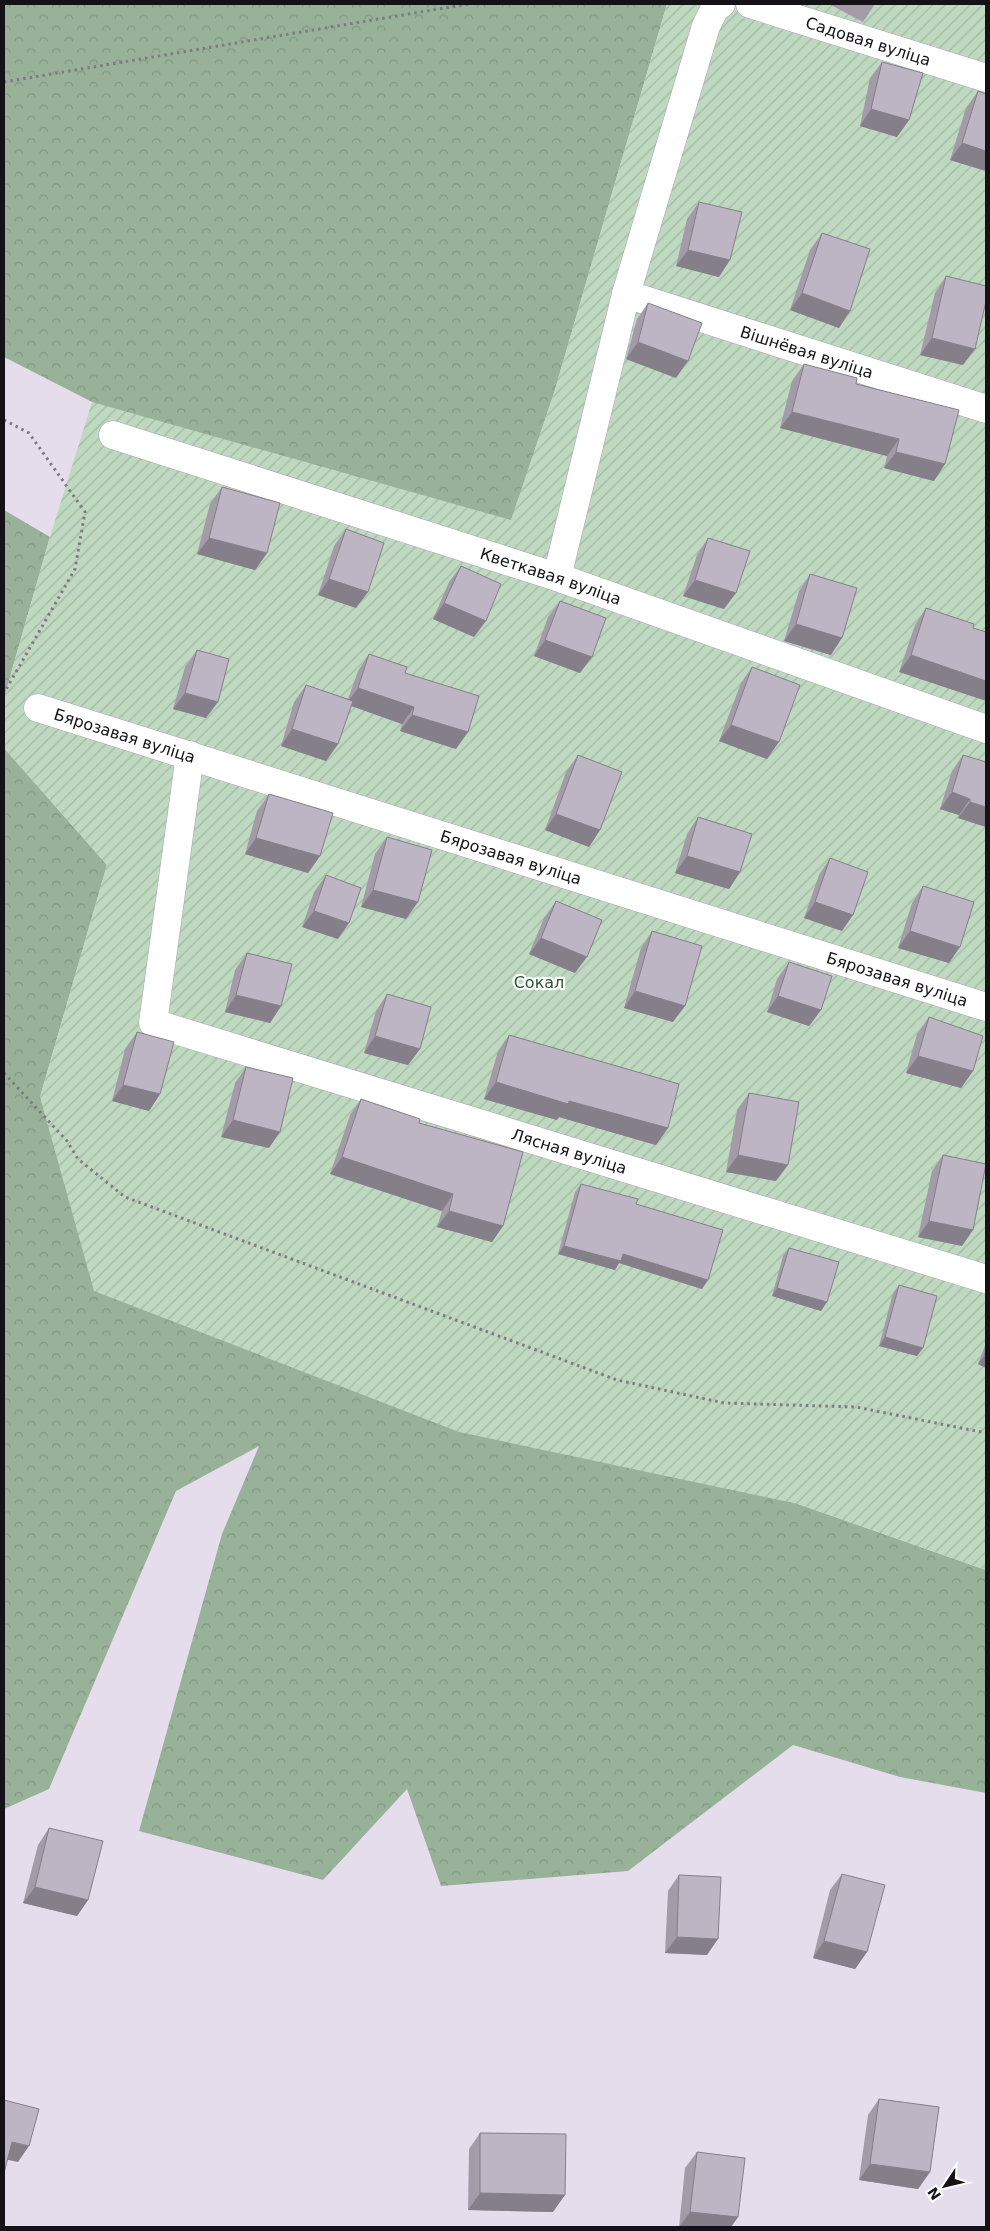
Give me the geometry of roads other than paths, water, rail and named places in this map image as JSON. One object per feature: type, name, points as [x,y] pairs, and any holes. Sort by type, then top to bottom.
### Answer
[{"type":"street","points":[[556,577],[626,294],[706,26],[716,6],[721,4]]},
{"type":"street","name":"Садовая вуліца","points":[[750,4],[986,78]]},
{"type":"street","name":"Вішнёвая вуліца","points":[[626,294],[986,409]]},
{"type":"street","name":"Кветкавая вуліца","points":[[113,434],[556,577],[986,729]]},
{"type":"street","name":"Бярозавая вуліца","points":[[38,708],[986,1007]]},
{"type":"street","name":"Лясная вуліца","points":[[190,755],[153,1023],[986,1279]]},
{"type":"park label","name":"Сокал","points":[[539,982]]}]
